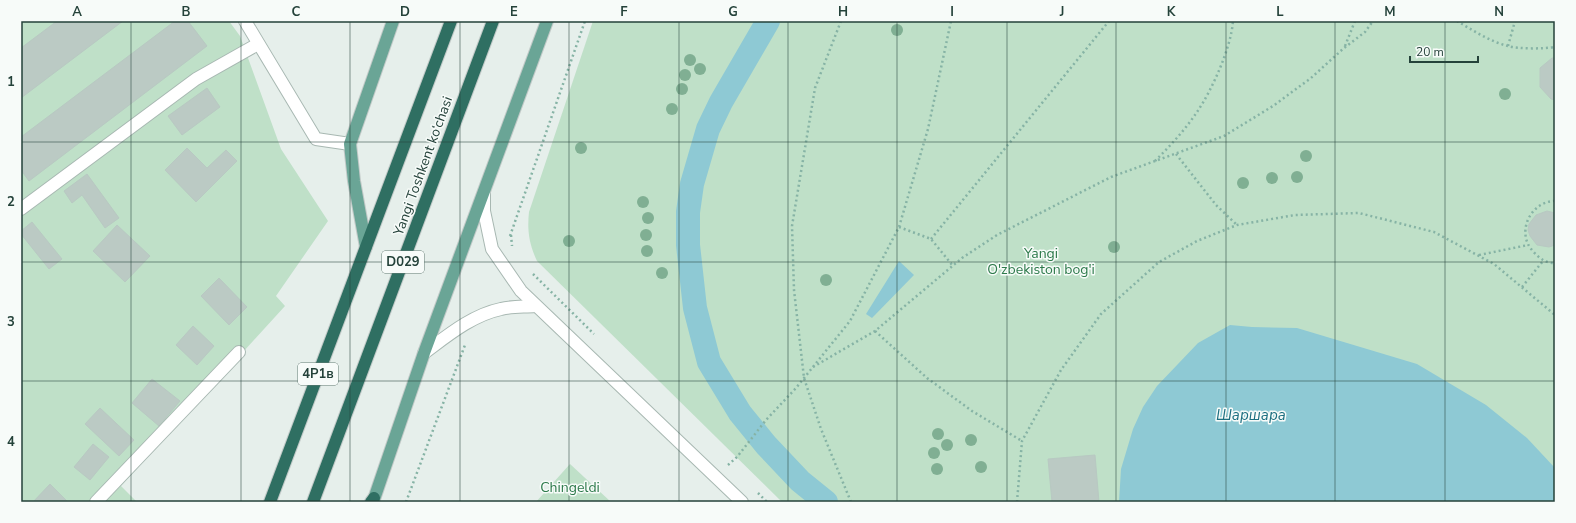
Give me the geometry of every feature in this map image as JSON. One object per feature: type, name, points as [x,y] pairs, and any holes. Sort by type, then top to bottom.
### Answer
[{"type":"highway","name":"Yangi Toshkent ko‘chasi","points":[[366,246],[451,21]]},
{"type":"highway","name":"Yangi Toshkent ko‘chasi","points":[[313,502],[493,21]]},
{"type":"highway","name":"4Р1в","points":[[270,502],[366,246]]},
{"type":"main road","points":[[366,246],[354,181],[350,144],[393,21]]},
{"type":"main road","points":[[373,501],[424,353],[547,21]]},
{"type":"street","points":[[244,21],[316,139],[350,144]]},
{"type":"street","points":[[21,209],[196,80],[258,44]]},
{"type":"street","points":[[484,188],[484,212],[492,250],[521,291],[742,502]]},
{"type":"street","points":[[424,353],[450,334],[476,318],[501,309],[535,306]]},
{"type":"street","points":[[96,502],[239,352]]},
{"type":"path","points":[[507,244],[585,21]]},
{"type":"path","points":[[841,21],[815,88],[792,226],[794,290],[804,378],[821,430],[851,501]]},
{"type":"path","points":[[742,451],[766,420],[804,378],[850,321],[899,227],[928,129],[951,21]]},
{"type":"path","points":[[931,239],[1109,21]]},
{"type":"path","points":[[1154,162],[1179,136],[1198,112],[1215,79],[1226,53],[1232,21]]},
{"type":"path","points":[[1344,48],[1356,21]]},
{"type":"path","points":[[813,367],[875,331],[953,266],[997,236],[1055,204],[1111,177],[1224,136],[1273,106],[1311,78],[1344,48],[1365,32],[1373,21]]},
{"type":"path","points":[[1457,21],[1479,34],[1508,46],[1555,47]]},
{"type":"path","points":[[1508,46],[1515,21]]},
{"type":"path","points":[[1176,154],[1216,206],[1237,225]]},
{"type":"path","points":[[1555,201],[1541,204],[1532,212],[1527,222],[1525,234],[1528,245],[1543,261],[1555,263]]},
{"type":"path","points":[[1017,502],[1022,442],[1061,370],[1100,314],[1159,262],[1197,241],[1237,225],[1295,215],[1359,214],[1434,232],[1494,264],[1555,315]]},
{"type":"path","points":[[899,227],[931,239],[953,266]]},
{"type":"path","points":[[511,235],[512,248]]},
{"type":"path","points":[[1478,256],[1528,245]]},
{"type":"path","points":[[1522,287],[1543,261]]},
{"type":"path","points":[[530,272],[598,338]]},
{"type":"path","points":[[875,331],[927,378],[972,411],[1022,442]]},
{"type":"path","points":[[406,502],[467,339]]},
{"type":"path","points":[[723,459],[734,470]]},
{"type":"path","points":[[756,491],[767,502]]},
{"type":"green space","points":[[21,21],[229,21],[240,36],[281,149],[328,221],[276,296],[285,306],[121,486],[137,502],[21,502]]},
{"type":"green space","name":"Yangi O'zbekiston bog'i","points":[[593,21],[1555,21],[1555,502],[782,502],[537,261],[534,255],[529,237],[529,212]]},
{"type":"green space","name":"Chingeldi","points":[[570,464],[611,502],[536,502]]},
{"type":"water","points":[[899,261],[914,275],[872,318],[866,314]]},
{"type":"water","name":"Шаршара","points":[[1230,325],[1297,328],[1417,364],[1486,405],[1527,438],[1555,468],[1555,502],[1119,502],[1121,469],[1133,429],[1143,407],[1157,386],[1198,343]]},
{"type":"building","points":[[57,21],[123,21],[21,98],[21,48]]},
{"type":"building","points":[[175,21],[188,21],[207,46],[29,181],[21,170],[21,137]]},
{"type":"building","points":[[1552,58],[1555,58],[1555,100],[1551,99],[1540,87],[1540,68]]},
{"type":"building","points":[[207,88],[220,107],[182,135],[168,116]]},
{"type":"building","points":[[187,148],[207,168],[226,150],[237,161],[196,202],[165,170]]},
{"type":"building","points":[[87,174],[119,218],[105,228],[82,195],[72,203],[64,191]]},
{"type":"building","points":[[1547,211],[1555,213],[1555,245],[1549,247],[1537,245],[1530,236],[1528,230],[1529,224],[1536,215]]},
{"type":"building","points":[[32,222],[62,259],[49,269],[21,234],[21,231]]},
{"type":"building","points":[[117,225],[150,256],[125,282],[93,251]]},
{"type":"building","points":[[219,278],[247,307],[229,325],[201,296]]},
{"type":"building","points":[[193,326],[214,346],[197,365],[176,345]]},
{"type":"building","points":[[152,379],[180,401],[159,426],[132,403]]},
{"type":"building","points":[[100,408],[134,440],[119,456],[85,424]]},
{"type":"building","points":[[93,444],[109,457],[90,480],[74,467]]},
{"type":"building","points":[[1095,455],[1099,502],[1052,502],[1048,459]]},
{"type":"building","points":[[50,484],[68,502],[33,502]]},
{"type":"waterway","points":[[768,21],[721,102],[708,129],[692,184],[688,212],[688,245],[695,308],[709,362],[740,413],[766,445],[800,481],[826,502]]}]
